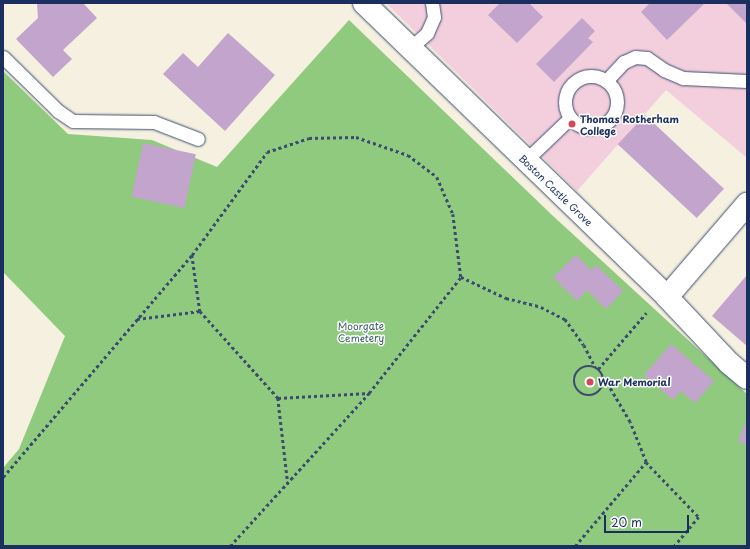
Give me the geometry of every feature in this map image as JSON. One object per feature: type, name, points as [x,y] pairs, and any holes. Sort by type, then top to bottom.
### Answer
[{"type":"street","name":"Boston Castle Grove","points":[[364,3],[664,295],[729,363],[747,378]]},
{"type":"street","points":[[664,295],[747,204]]},
{"type":"lane","points":[[410,48],[427,33],[434,17],[432,3]]},
{"type":"lane","points":[[3,57],[58,111],[73,121],[154,122],[198,139]]},
{"type":"lane","points":[[606,81],[624,62],[636,57],[647,58],[664,70],[683,78],[747,80]]},
{"type":"lane","points":[[590,76],[606,81],[612,87],[617,104],[610,120],[599,127],[585,128],[570,118],[565,103],[566,95],[575,81],[590,76]]},
{"type":"lane","points":[[526,161],[570,118]]},
{"type":"path","points":[[3,476],[192,255],[267,152],[309,138],[356,137],[408,155],[437,177],[453,214],[461,276],[370,393],[230,546]]},
{"type":"path","points":[[192,255],[200,311],[278,398],[288,484]]},
{"type":"path","points":[[461,276],[506,298],[541,306],[565,319],[584,345],[595,367],[604,378],[630,422],[646,462],[699,517],[675,546]]},
{"type":"path","points":[[598,369],[623,343],[664,295]]},
{"type":"path","points":[[137,319],[200,311]]},
{"type":"path","points":[[595,367],[583,367],[577,372],[573,382],[577,391],[592,396],[601,391],[604,378]]},
{"type":"path","points":[[278,398],[370,393]]},
{"type":"path","points":[[575,546],[646,462]]},
{"type":"shaded area","name":"Thomas Rotherham College","points":[[386,3],[747,3],[747,158],[666,90],[577,191]]},
{"type":"green space","name":"Moorgate Cemetery","points":[[349,20],[552,215],[747,394],[747,546],[3,546],[3,468],[19,449],[65,336],[3,272],[3,71],[68,134],[152,140],[217,167]]},
{"type":"building","points":[[37,3],[83,3],[97,18],[63,50],[72,59],[53,77],[16,39],[38,18]]},
{"type":"building","points":[[500,3],[529,3],[543,17],[517,43],[488,15]]},
{"type":"building","points":[[650,3],[705,3],[667,40],[641,12]]},
{"type":"building","points":[[726,3],[747,3],[747,24]]},
{"type":"building","points":[[582,18],[595,31],[588,38],[593,42],[554,82],[536,64]]},
{"type":"building","points":[[228,33],[275,75],[225,131],[163,74],[183,53],[198,67]]},
{"type":"building","points":[[645,115],[724,189],[697,218],[618,144]]},
{"type":"building","points":[[143,143],[196,154],[184,208],[132,197]]},
{"type":"building","points":[[576,255],[591,270],[596,265],[623,291],[606,309],[587,290],[577,301],[553,277]]},
{"type":"building","points":[[747,275],[747,346],[712,316]]},
{"type":"building","points":[[671,344],[714,381],[695,403],[681,391],[673,400],[644,375]]},
{"type":"building","points":[[747,419],[747,445],[738,441]]},
{"type":"place","name":"Thomas Rotherham College","points":[[572,124]]},
{"type":"place","name":"War Memorial","points":[[590,382]]}]
